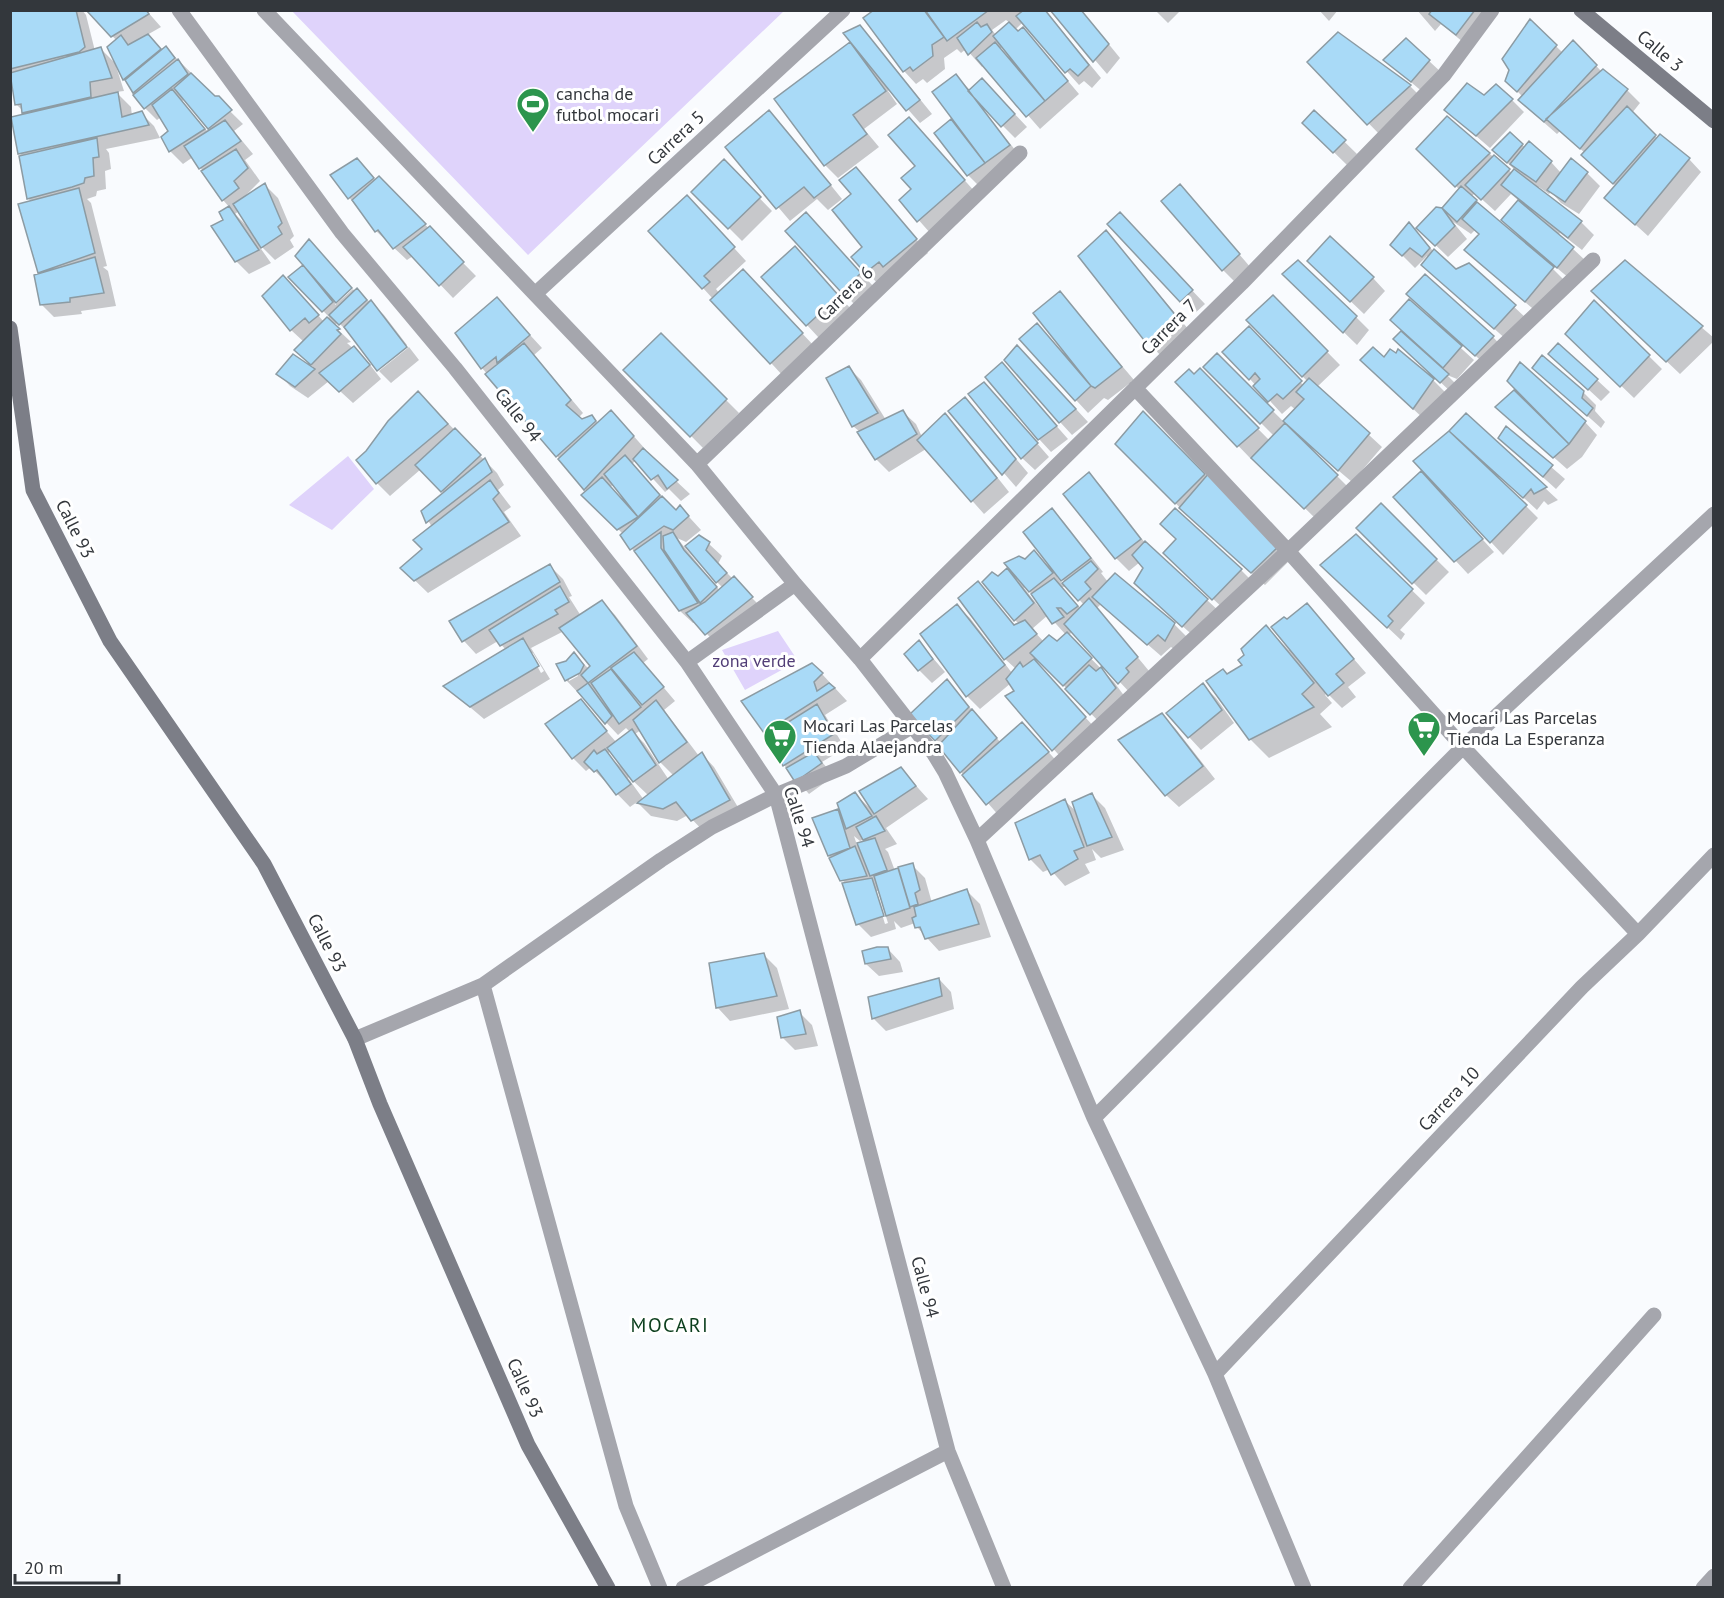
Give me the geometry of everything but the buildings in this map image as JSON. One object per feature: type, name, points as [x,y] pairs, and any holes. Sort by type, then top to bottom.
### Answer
[{"type":"street","name":"Calle 94","points":[[178,10],[342,233],[455,368],[687,662],[776,795],[948,1450],[1004,1587]]},
{"type":"street","points":[[264,10],[697,464],[860,659],[934,754],[977,840],[1094,1118],[1215,1374],[1304,1587]]},
{"type":"street","name":"Carrera 5","points":[[535,294],[843,10]]},
{"type":"street","name":"Carrera 7","points":[[860,659],[1242,283],[1444,75],[1492,10]]},
{"type":"street","name":"Calle 3","points":[[1581,10],[1713,122]]},
{"type":"street","name":"Carrera 6","points":[[697,464],[1020,153]]},
{"type":"street","points":[[977,840],[1288,551],[1593,261]]},
{"type":"street","name":"Calle 93","points":[[10,328],[33,490],[110,641],[264,864],[355,1039],[380,1104],[528,1445],[608,1587]]},
{"type":"street","points":[[1135,388],[1288,551],[1463,747],[1638,934]]},
{"type":"street","points":[[1094,1118],[1463,747],[1713,514]]},
{"type":"street","points":[[687,662],[795,584]]},
{"type":"street","points":[[355,1039],[483,985],[661,860],[712,827],[776,795],[846,766],[911,727]]},
{"type":"street","name":"Carrera 10","points":[[1215,1374],[1574,996],[1638,934],[1713,855]]},
{"type":"street","points":[[483,985],[626,1506],[660,1587]]},
{"type":"street","points":[[1410,1587],[1654,1315]]},
{"type":"street","points":[[683,1587],[948,1450]]},
{"type":"street","points":[[1703,1587],[1713,1576]]},
{"type":"green space","name":"cancha de futbol mocari","points":[[292,11],[784,11],[528,255]]},
{"type":"green space","points":[[348,456],[374,489],[332,530],[289,505]]},
{"type":"green space","name":"zona verde","points":[[778,631],[798,661],[745,690],[722,650]]},
{"type":"place","name":"cancha de futbol mocari","points":[[533,133]]},
{"type":"place","name":"Mocari Las Parcelas Tienda La Esperanza","points":[[1424,757]]},
{"type":"place","name":"Mocari Las Parcelas Tienda Alaejandra","points":[[780,765]]},
{"type":"district","name":"MOCARI","points":[[670,1325]]}]
